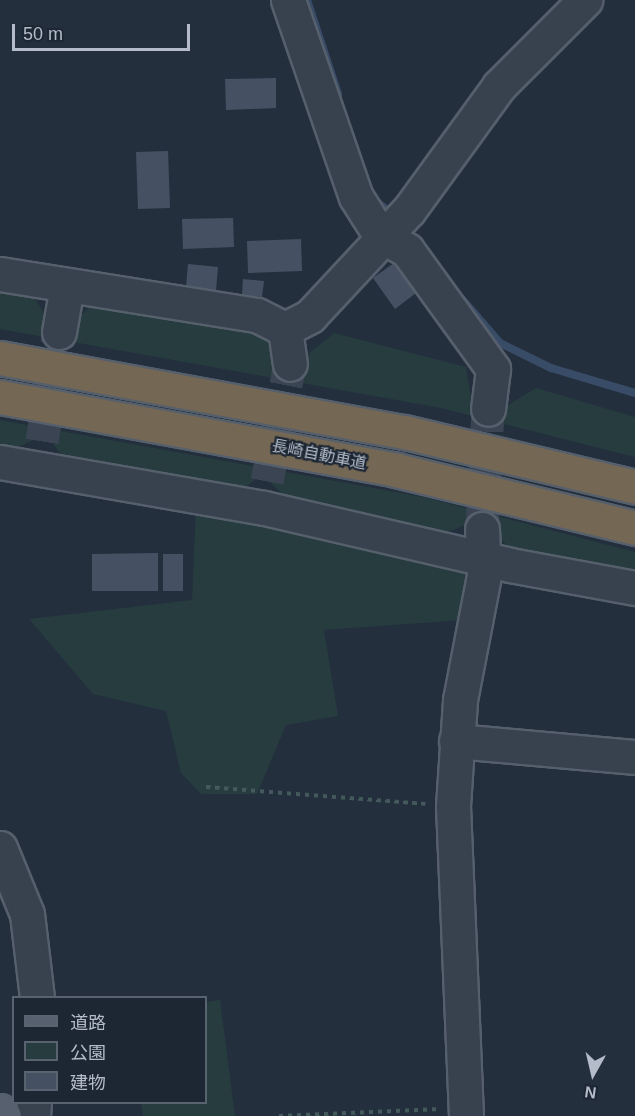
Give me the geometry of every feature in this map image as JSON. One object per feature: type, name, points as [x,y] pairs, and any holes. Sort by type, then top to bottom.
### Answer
[{"type":"highway","points":[[0,358],[405,432],[635,487]]},
{"type":"highway","name":"長崎自動車道","points":[[0,397],[396,470],[635,528]]},
{"type":"street","points":[[288,0],[356,197],[380,235],[407,250],[493,369],[488,409]]},
{"type":"street","points":[[285,328],[310,316],[380,235],[409,210],[498,86],[585,0]]},
{"type":"street","points":[[0,274],[257,315],[285,328]]},
{"type":"street","points":[[59,332],[67,286]]},
{"type":"street","points":[[285,328],[290,364]]},
{"type":"street","points":[[0,462],[41,455],[266,495],[482,542],[635,588]]},
{"type":"street","points":[[465,1112],[453,806],[456,741],[484,575],[482,542]]},
{"type":"street","points":[[456,741],[635,757]]},
{"type":"street","points":[[0,848],[27,914],[37,996]]},
{"type":"path","points":[[207,787],[453,806]]},
{"type":"path","points":[[279,1116],[465,1112]]},
{"type":"green space","points":[[0,288],[31,293],[58,335],[96,302],[263,331],[291,368],[334,333],[466,367],[472,405],[498,411],[536,388],[635,417],[635,457],[441,408],[0,329]]},
{"type":"green space","points":[[0,420],[423,497],[635,552],[635,581],[518,556],[480,519],[433,538],[298,508],[262,475],[235,494],[71,469],[46,434],[0,456]]},
{"type":"green space","points":[[196,506],[467,567],[463,620],[324,630],[338,716],[286,725],[257,794],[201,794],[181,773],[166,711],[93,694],[29,619],[192,600]]},
{"type":"green space","points":[[220,1000],[235,1116],[143,1116],[141,1104],[207,1104],[207,1002]]},
{"type":"building","points":[[276,78],[276,108],[226,110],[225,79]]},
{"type":"building","points":[[168,151],[170,208],[138,209],[136,152]]},
{"type":"building","points":[[233,218],[234,247],[183,249],[182,219]]},
{"type":"building","points":[[301,239],[302,271],[248,273],[247,241]]},
{"type":"building","points":[[394,263],[416,293],[395,309],[373,278]]},
{"type":"building","points":[[188,264],[218,267],[216,291],[186,287]]},
{"type":"building","points":[[243,279],[264,281],[262,297],[242,295]]},
{"type":"building","points":[[158,553],[158,591],[92,591],[92,554]]},
{"type":"building","points":[[163,554],[183,554],[183,591],[163,591]]},
{"type":"waterway","points":[[307,0],[338,94]]},
{"type":"waterway","points":[[373,199],[386,209]]},
{"type":"waterway","points":[[462,299],[500,343],[551,368],[635,393]]},
{"type":"tunnel","points":[[42,441],[59,332]]},
{"type":"tunnel","points":[[267,481],[290,364]]},
{"type":"tunnel","points":[[482,529],[488,409]]}]
